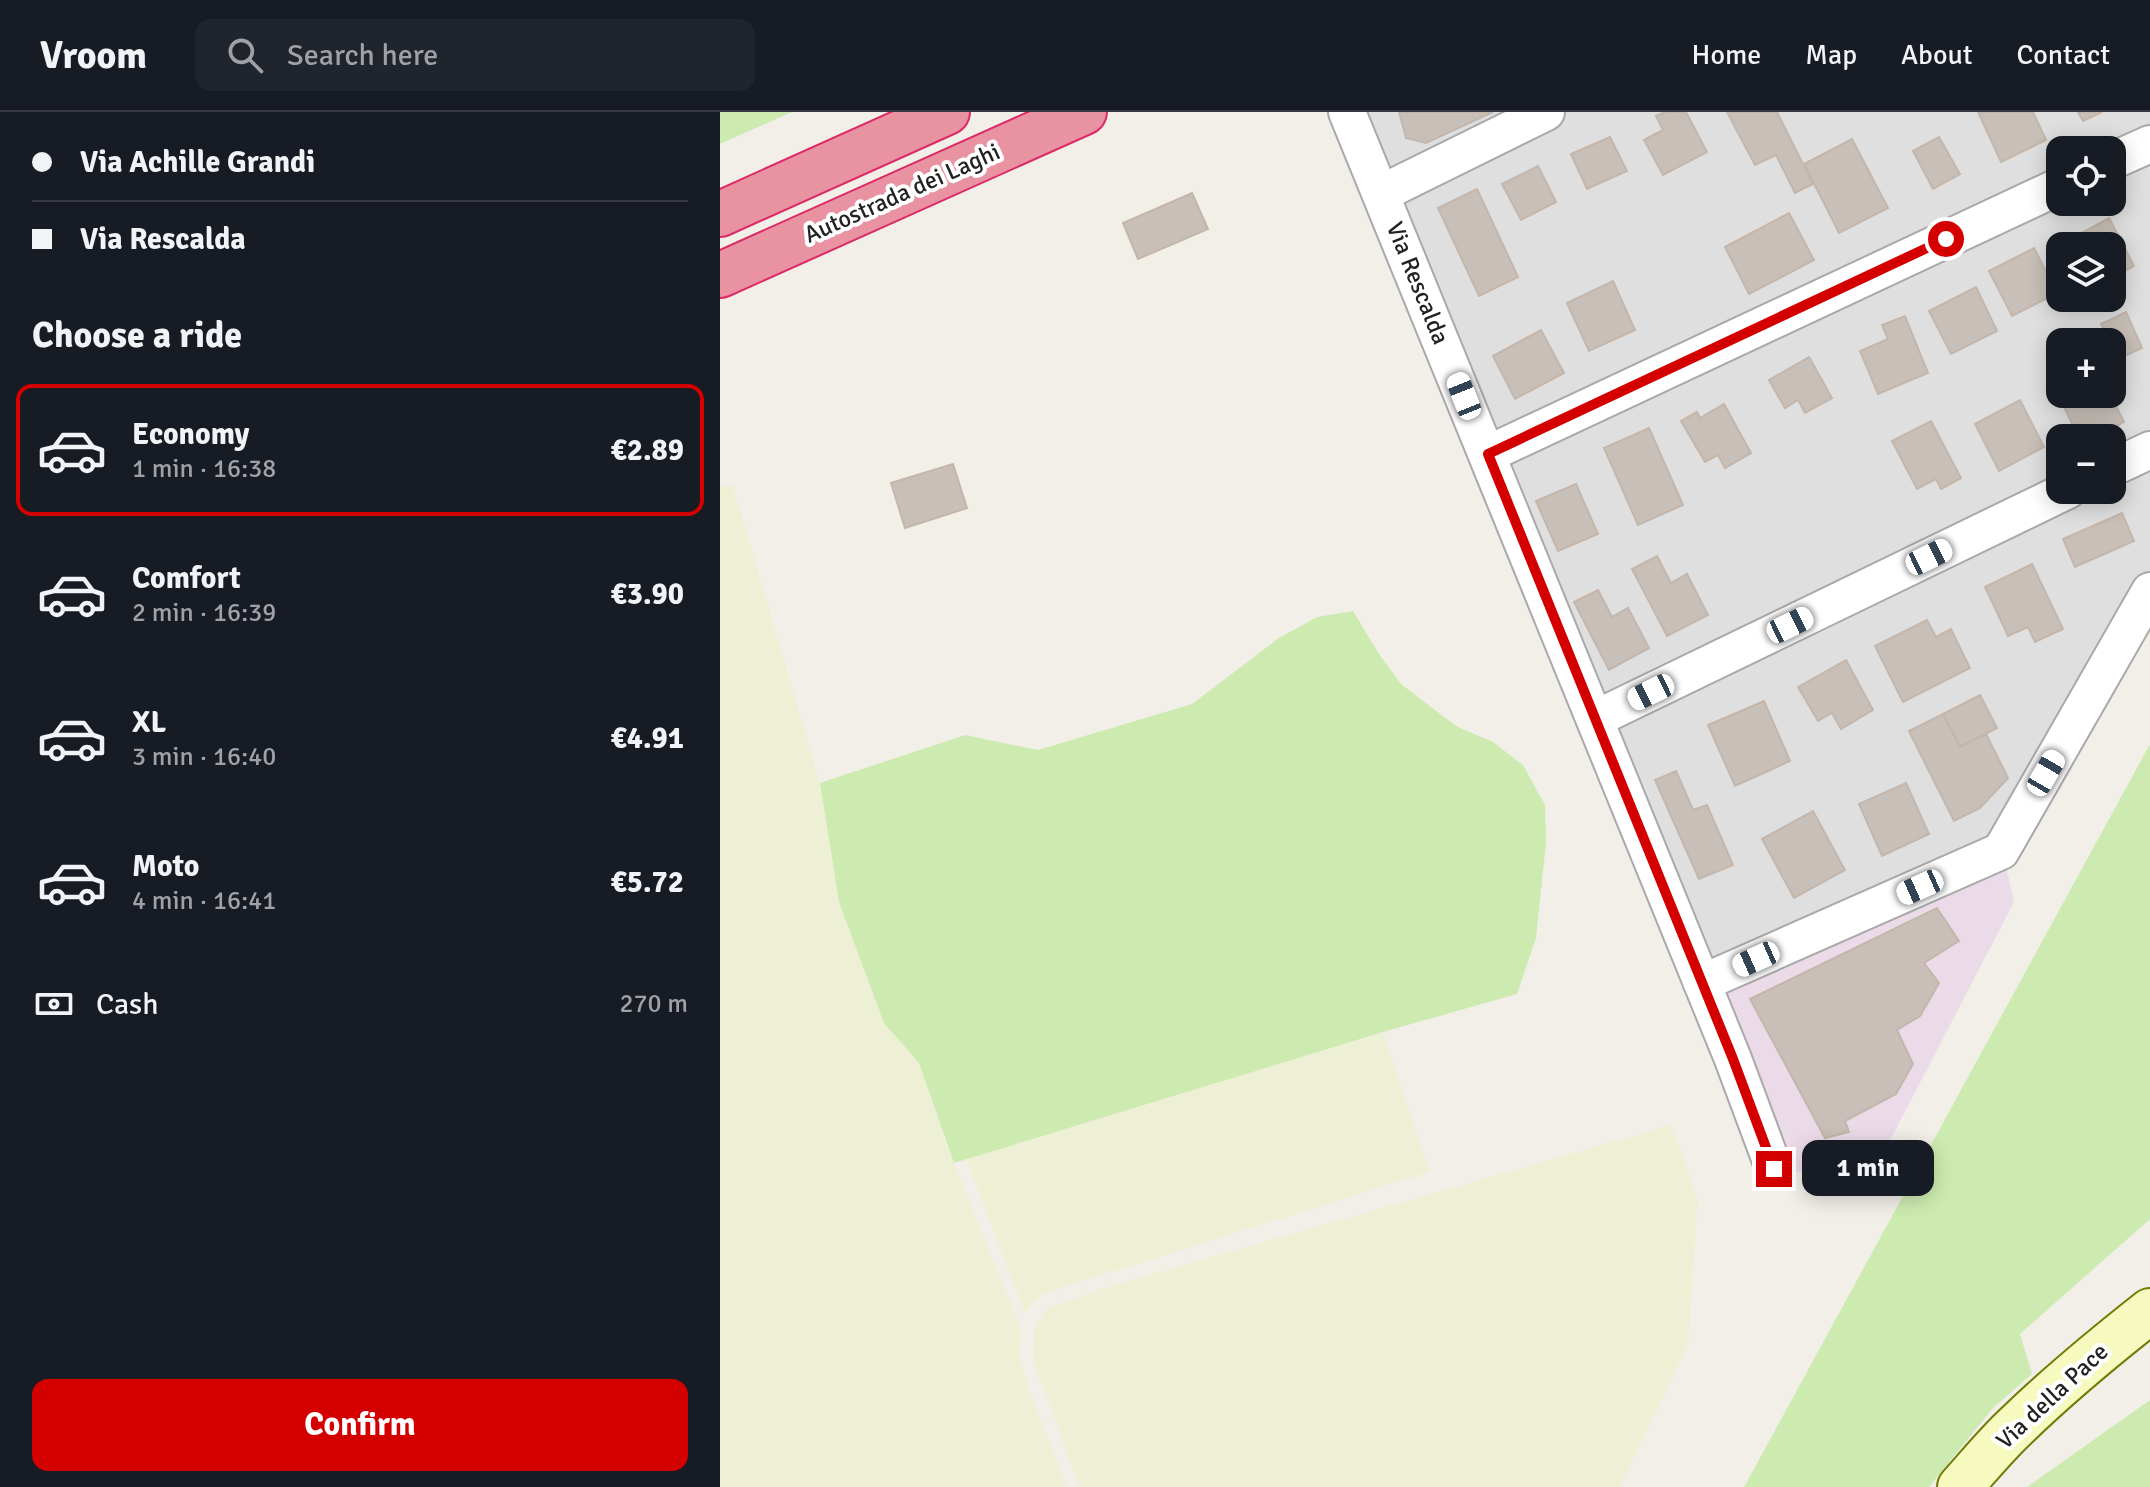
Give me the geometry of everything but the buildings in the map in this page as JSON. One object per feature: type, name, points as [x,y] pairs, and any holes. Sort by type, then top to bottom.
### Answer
[{"type":"highway","points":[[720,214],[947,112]]},
{"type":"highway","name":"Autostrada dei Laghi","points":[[720,275],[1084,112]]},
{"type":"main road","name":"Via della Pace","points":[[1960,1487],[2042,1402],[2150,1311]]},
{"type":"street","name":"Via Rescalda","points":[[1347,112],[1733,1059],[1774,1169]]},
{"type":"street","points":[[1382,193],[1546,112]]},
{"type":"street","points":[[2126,155],[2150,144]]},
{"type":"street","points":[[1488,454],[2046,193]]},
{"type":"street","points":[[2126,461],[2150,450]]},
{"type":"street","points":[[1595,719],[2046,501]]},
{"type":"street","points":[[1702,983],[2001,851],[2150,591]]},
{"type":"shaded area","points":[[1354,112],[2150,112],[2150,595],[2004,857],[1691,1000],[1471,469]]},
{"type":"shaded area","points":[[2004,857],[2014,902],[1884,1152],[1787,1175],[1720,987]]},
{"type":"green space","points":[[720,112],[792,112],[720,144]]},
{"type":"green space","points":[[720,485],[733,486],[820,783],[839,902],[884,1023],[919,1063],[954,1163],[1021,1329],[1019,1356],[1027,1385],[1067,1487],[720,1487]]},
{"type":"green space","points":[[1353,611],[1401,684],[1456,726],[1493,742],[1523,765],[1545,805],[1546,842],[1536,938],[1517,994],[954,1163],[919,1063],[884,1023],[839,902],[820,783],[965,735],[1038,750],[1192,704],[1279,638],[1317,617]]},
{"type":"green space","points":[[2150,744],[2150,1219],[2020,1334],[2032,1374],[1993,1408],[1929,1487],[1744,1487]]},
{"type":"green space","points":[[1383,1032],[1429,1172],[1045,1293],[1025,1313],[966,1158]]},
{"type":"green space","points":[[1671,1125],[1698,1199],[1688,1345],[1620,1487],[1080,1487],[1034,1363],[1035,1328],[1048,1308],[1097,1290]]},
{"type":"green space","points":[[2150,1400],[2150,1487],[2027,1487]]},
{"type":"route","points":[[1774,1169],[1733,1059],[1488,454],[1946,239]]}]
